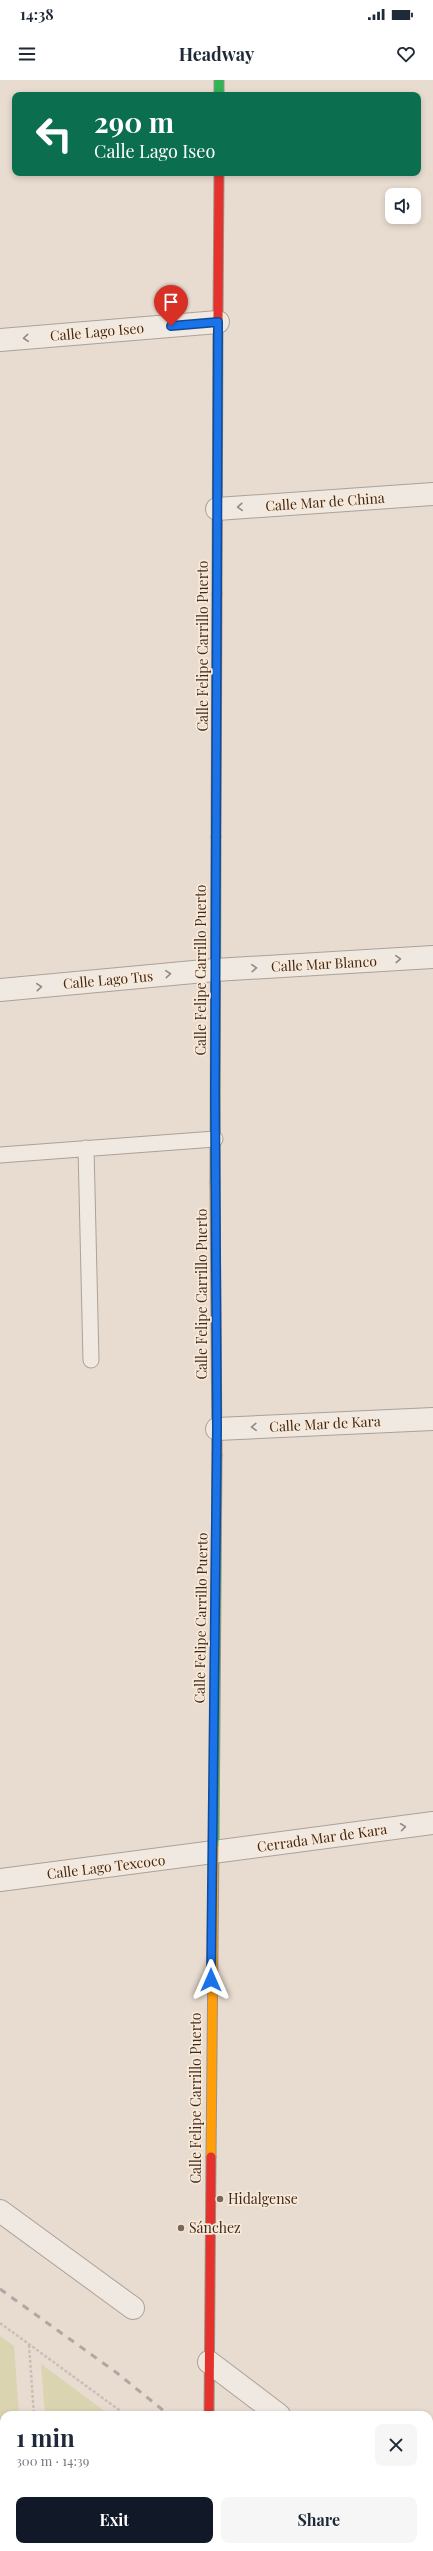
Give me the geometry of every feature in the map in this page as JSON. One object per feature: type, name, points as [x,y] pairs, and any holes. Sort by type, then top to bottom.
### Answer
[{"type":"street","points":[[219,80],[219,92]]},
{"type":"street","name":"Calle Felipe Carrillo Puerto","points":[[209,2411],[212,1853],[217,1429],[215,970],[219,176]]},
{"type":"street","name":"Calle Lago Iseo","points":[[0,340],[218,322]]},
{"type":"street","name":"Calle Mar de China","points":[[217,509],[433,494]]},
{"type":"street","name":"Calle Mar Blanco","points":[[215,970],[433,957]]},
{"type":"street","name":"Calle Lago Tus","points":[[0,990],[215,970]]},
{"type":"street","name":"Calle Mar de Kara","points":[[217,1429],[433,1419]]},
{"type":"street","name":"Cerrada Mar de Kara","points":[[212,1853],[433,1823]]},
{"type":"street","name":"Calle Lago Texcoco","points":[[0,1880],[212,1853]]},
{"type":"street","points":[[0,2211],[133,2308]]},
{"type":"street","points":[[209,2362],[274,2411]]},
{"type":"lane","points":[[0,1155],[215,1139]]},
{"type":"lane","points":[[86,1148],[91,1360]]},
{"type":"path","points":[[0,2323],[120,2411]]},
{"type":"path","points":[[29,2345],[34,2411]]},
{"type":"shaded area","points":[[0,2336],[14,2346],[19,2411],[0,2411]]},
{"type":"shaded area","points":[[41,2364],[105,2411],[45,2411]]},
{"type":"railway","points":[[0,2289],[117,2373],[164,2411]]},
{"type":"traffic: fast","points":[[219,80],[219,92]]},
{"type":"traffic: fast","points":[[217,594],[218,319]]},
{"type":"traffic: fast","points":[[215,1183],[216,837]]},
{"type":"traffic: fast","points":[[214,1845],[217,1455]]},
{"type":"traffic: slow","points":[[215,1183],[217,1455]]},
{"type":"traffic: slow","points":[[211,2157],[214,1845]]},
{"type":"traffic: jam","points":[[218,319],[219,176]]},
{"type":"traffic: jam","points":[[216,837],[217,594]]},
{"type":"traffic: jam","points":[[209,2411],[211,2157]]},
{"type":"place","name":"Hidalgense","points":[[220,2199]]},
{"type":"place","name":"Sánchez","points":[[181,2228]]},
{"type":"route","points":[[171,326],[218,322],[215,1093],[217,1429],[211,1980]]}]
